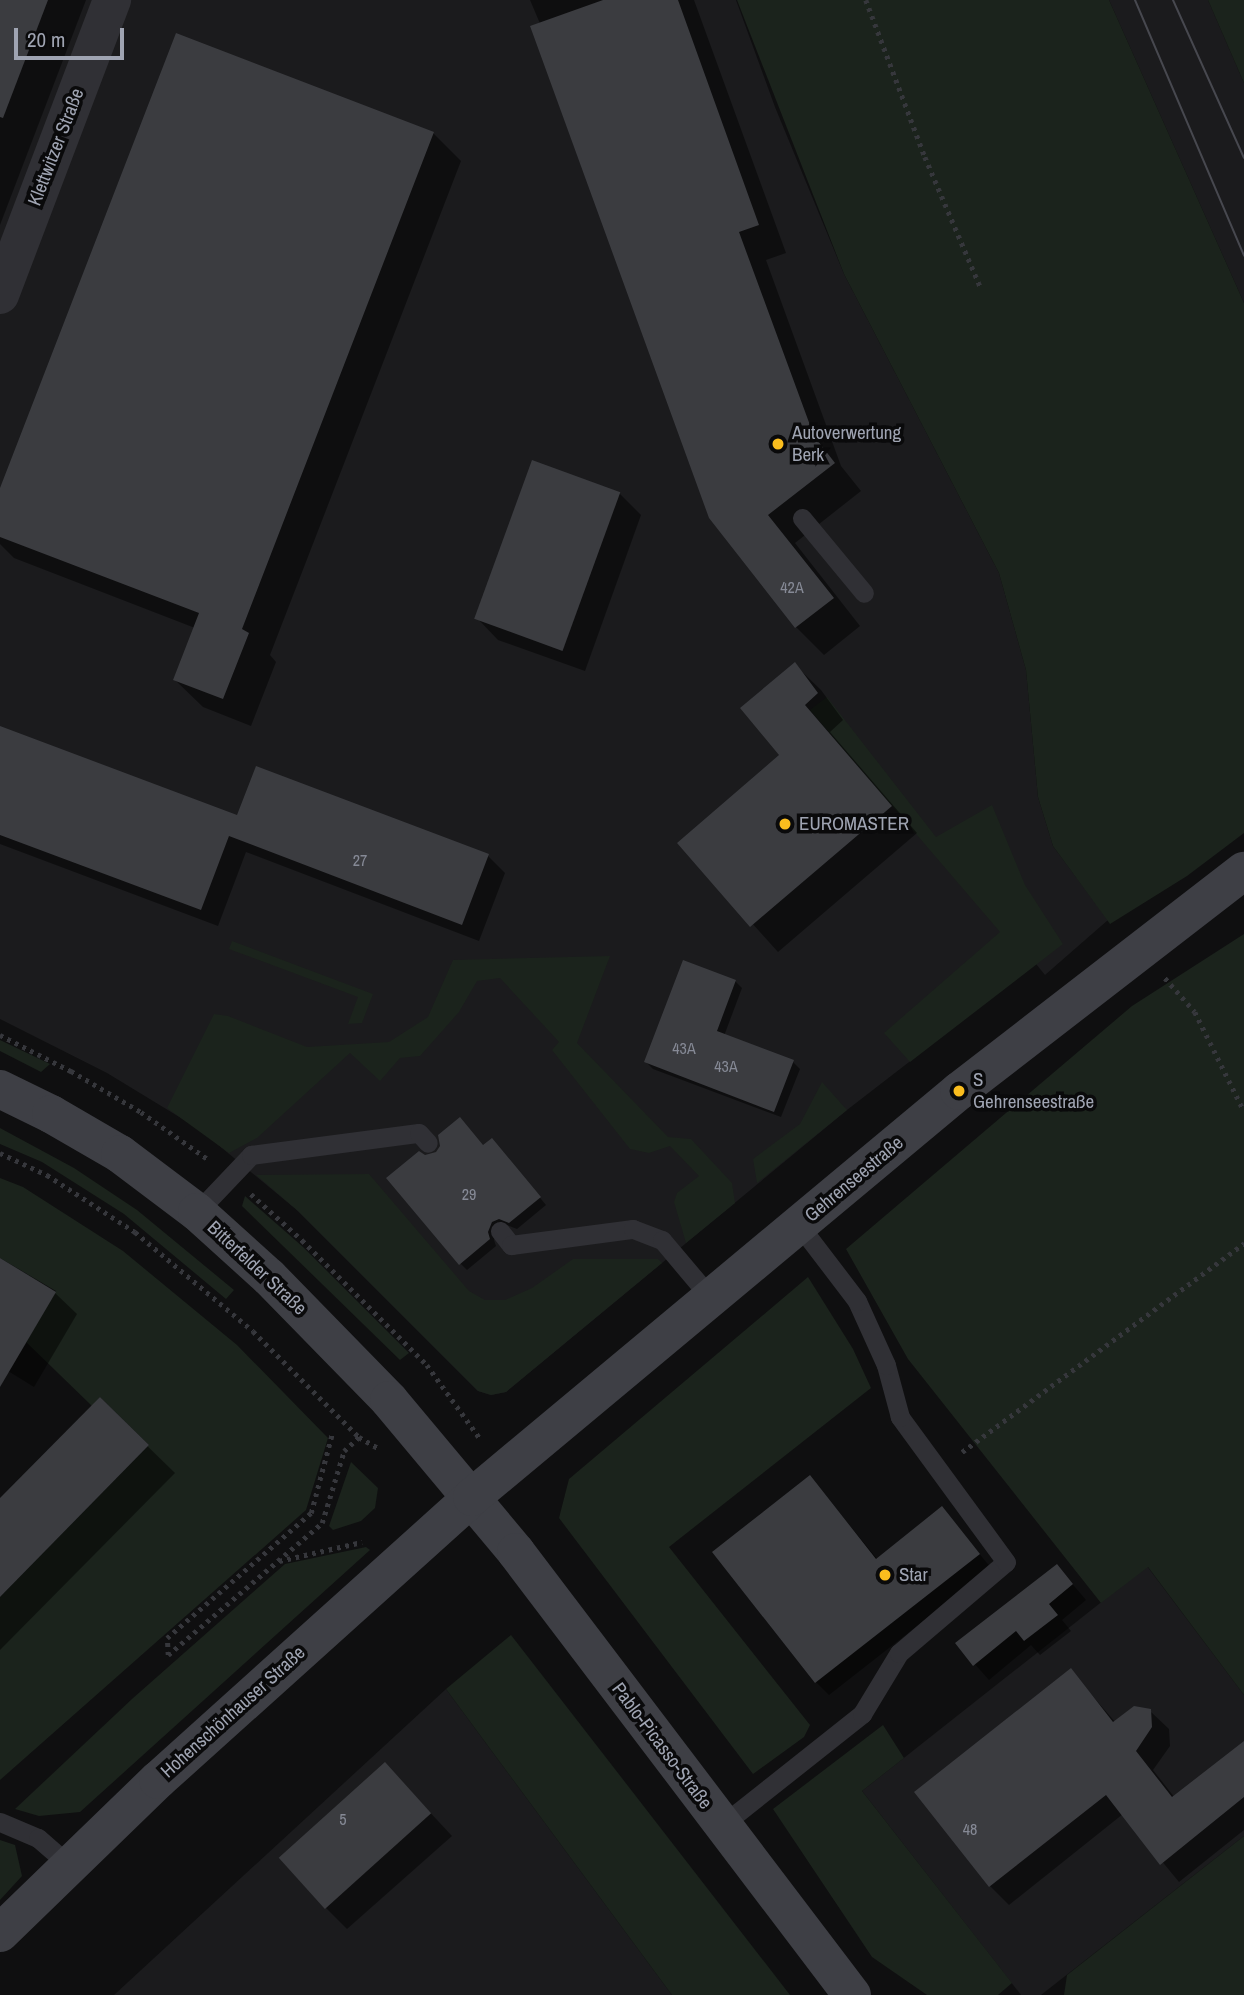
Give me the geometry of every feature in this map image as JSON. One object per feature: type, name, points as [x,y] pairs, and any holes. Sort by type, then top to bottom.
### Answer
[{"type":"main road","name":"Gehrenseestraße","points":[[472,1497],[959,1091],[1244,871]]},
{"type":"main road","name":"Bitterfelder Straße","points":[[0,1089],[110,1148],[197,1212],[269,1277],[380,1390],[472,1497]]},
{"type":"main road","name":"Pablo-Picasso-Straße","points":[[472,1497],[852,1995]]},
{"type":"main road","name":"Hohenschönhauser Straße","points":[[0,1933],[158,1780],[472,1497]]},
{"type":"street","name":"Klettwitzer Straße","points":[[0,295],[112,0]]},
{"type":"lane","points":[[802,518],[864,593]]},
{"type":"lane","points":[[197,1212],[251,1155],[419,1133],[428,1143]]},
{"type":"lane","points":[[722,1825],[862,1714],[899,1653],[1006,1562],[900,1417],[886,1365],[858,1301],[799,1225]]},
{"type":"lane","points":[[500,1231],[511,1245],[633,1229],[662,1240],[710,1297]]},
{"type":"lane","points":[[0,1822],[38,1838],[69,1865]]},
{"type":"path","points":[[866,0],[925,157],[980,286]]},
{"type":"path","points":[[1161,974],[1195,1012],[1244,1111]]},
{"type":"path","points":[[0,1153],[47,1175],[135,1232],[253,1331],[359,1437],[344,1451],[322,1523],[168,1656],[167,1638],[311,1513],[332,1434]]},
{"type":"path","points":[[939,1470],[1244,1242]]},
{"type":"path","points":[[278,1561],[371,1541]]},
{"type":"shaded area","points":[[0,0],[736,0],[775,107],[844,274],[999,573],[1026,670],[1038,797],[1053,846],[1108,920],[1045,975],[1036,964],[847,1110],[506,1392],[491,1395],[478,1391],[298,1211],[199,1129],[107,1073],[0,1019]]},
{"type":"shaded area","points":[[737,0],[1109,0],[1244,303],[1244,833],[1187,876],[1110,924],[1053,846],[1038,797],[1026,670],[999,573],[844,274]]},
{"type":"shaded area","points":[[1109,0],[1208,0],[1244,83],[1244,303]]},
{"type":"shaded area","points":[[1208,0],[1244,0],[1244,83]]},
{"type":"shaded area","points":[[827,697],[936,837],[992,805],[1025,885],[1063,944],[910,1062],[884,1033],[1000,932],[810,710]]},
{"type":"shaded area","points":[[1244,934],[1244,1695],[1148,1567],[1101,1603],[908,1359],[846,1249],[1132,1006]]},
{"type":"shaded area","points":[[232,941],[373,994],[362,1023],[348,1024],[358,997],[229,949]]},
{"type":"shaded area","points":[[610,956],[577,1043],[668,1137],[691,1139],[732,1183],[735,1203],[686,1243],[674,1202],[677,1193],[699,1176],[670,1146],[649,1153],[630,1149],[552,1050],[559,1042],[500,978],[477,981],[459,1012],[420,1056],[400,1058],[380,1081],[350,1053],[257,1138],[229,1153],[167,1108],[214,1014],[228,1016],[307,1047],[389,1042],[428,1017],[453,960]]},
{"type":"shaded area","points":[[0,1040],[50,1064],[41,1072],[0,1051]]},
{"type":"shaded area","points":[[822,1082],[847,1110],[757,1183],[753,1159],[800,1124]]},
{"type":"shaded area","points":[[0,1128],[74,1168],[137,1210],[234,1290],[226,1299],[124,1214],[42,1162],[0,1144]]},
{"type":"shaded area","points":[[369,1174],[469,1291],[485,1300],[505,1300],[532,1288],[573,1259],[658,1259],[662,1263],[506,1392],[491,1395],[478,1391],[298,1211],[256,1175]]},
{"type":"shaded area","points":[[0,1178],[23,1187],[123,1251],[237,1345],[328,1438],[306,1510],[0,1780],[0,1597],[149,1445],[100,1397],[92,1406],[26,1342],[56,1291],[0,1258]]},
{"type":"shaded area","points":[[245,1196],[303,1247],[409,1353],[400,1360],[242,1206]]},
{"type":"shaded area","points":[[808,1277],[853,1349],[871,1388],[669,1547],[810,1725],[804,1737],[753,1774],[559,1518],[569,1479]]},
{"type":"shaded area","points":[[351,1462],[378,1488],[375,1508],[361,1521],[333,1530],[329,1526]]},
{"type":"shaded area","points":[[366,1547],[370,1550],[80,1812],[39,1816],[15,1809],[132,1699],[285,1564]]},
{"type":"shaded area","points":[[1147,1566],[1244,1695],[1244,1836],[1041,1995],[1021,1995],[862,1791]]},
{"type":"shaded area","points":[[511,1635],[790,1995],[672,1995],[446,1689]]},
{"type":"shaded area","points":[[446,1689],[672,1995],[114,1995]]},
{"type":"shaded area","points":[[883,1725],[904,1758],[862,1791],[1012,1983],[998,1995],[927,1995],[872,1957],[773,1809]]},
{"type":"shaded area","points":[[1244,1836],[1244,1995],[1064,1995],[1067,1975]]},
{"type":"shaded area","points":[[0,1840],[15,1845],[22,1876],[0,1900]]},
{"type":"building","points":[[0,0],[48,0],[3,118],[0,117]]},
{"type":"building","points":[[603,0],[678,0],[759,225],[739,232],[814,436],[835,463],[768,515],[834,598],[795,628],[709,518],[530,26]]},
{"type":"building","points":[[176,33],[434,132],[242,629],[249,633],[223,699],[173,680],[199,613],[0,537],[0,488]]},
{"type":"building","points":[[532,460],[620,492],[563,651],[474,619]]},
{"type":"building","name":"EUROMASTER","points":[[795,662],[818,693],[805,705],[892,806],[750,927],[677,843],[779,755],[740,708]]},
{"type":"building","points":[[0,726],[237,815],[256,766],[489,854],[462,925],[229,836],[201,910],[0,835]]},
{"type":"building","points":[[683,960],[736,980],[717,1031],[794,1060],[774,1112],[644,1062]]},
{"type":"building","points":[[460,1117],[483,1145],[492,1138],[541,1197],[509,1223],[499,1219],[492,1222],[488,1232],[490,1239],[459,1265],[386,1178],[419,1151],[425,1155],[436,1152],[440,1146],[438,1135]]},
{"type":"building","points":[[0,1258],[56,1292],[0,1387]]},
{"type":"building","points":[[100,1397],[149,1445],[0,1597],[0,1498]]},
{"type":"building","points":[[810,1475],[876,1559],[942,1506],[980,1554],[815,1683],[712,1552]]},
{"type":"building","points":[[1057,1564],[1073,1584],[1049,1604],[1058,1615],[1024,1641],[1016,1631],[973,1666],[955,1643]]},
{"type":"building","points":[[1071,1668],[1113,1722],[1134,1706],[1151,1709],[1152,1727],[1136,1751],[1172,1797],[1244,1741],[1244,1797],[1160,1865],[1106,1795],[989,1887],[914,1792]]},
{"type":"building","points":[[385,1762],[431,1813],[325,1909],[279,1858]]},
{"type":"tram line","points":[[1135,0],[1244,256]]},
{"type":"tram line","points":[[1173,0],[1244,158]]},
{"type":"place","name":"Autoverwertung Berk","points":[[778,444]]},
{"type":"place","name":"EUROMASTER","points":[[785,824]]},
{"type":"place","name":"S Gehrenseestraße","points":[[959,1091]]},
{"type":"place","name":"Star","points":[[885,1575]]}]
